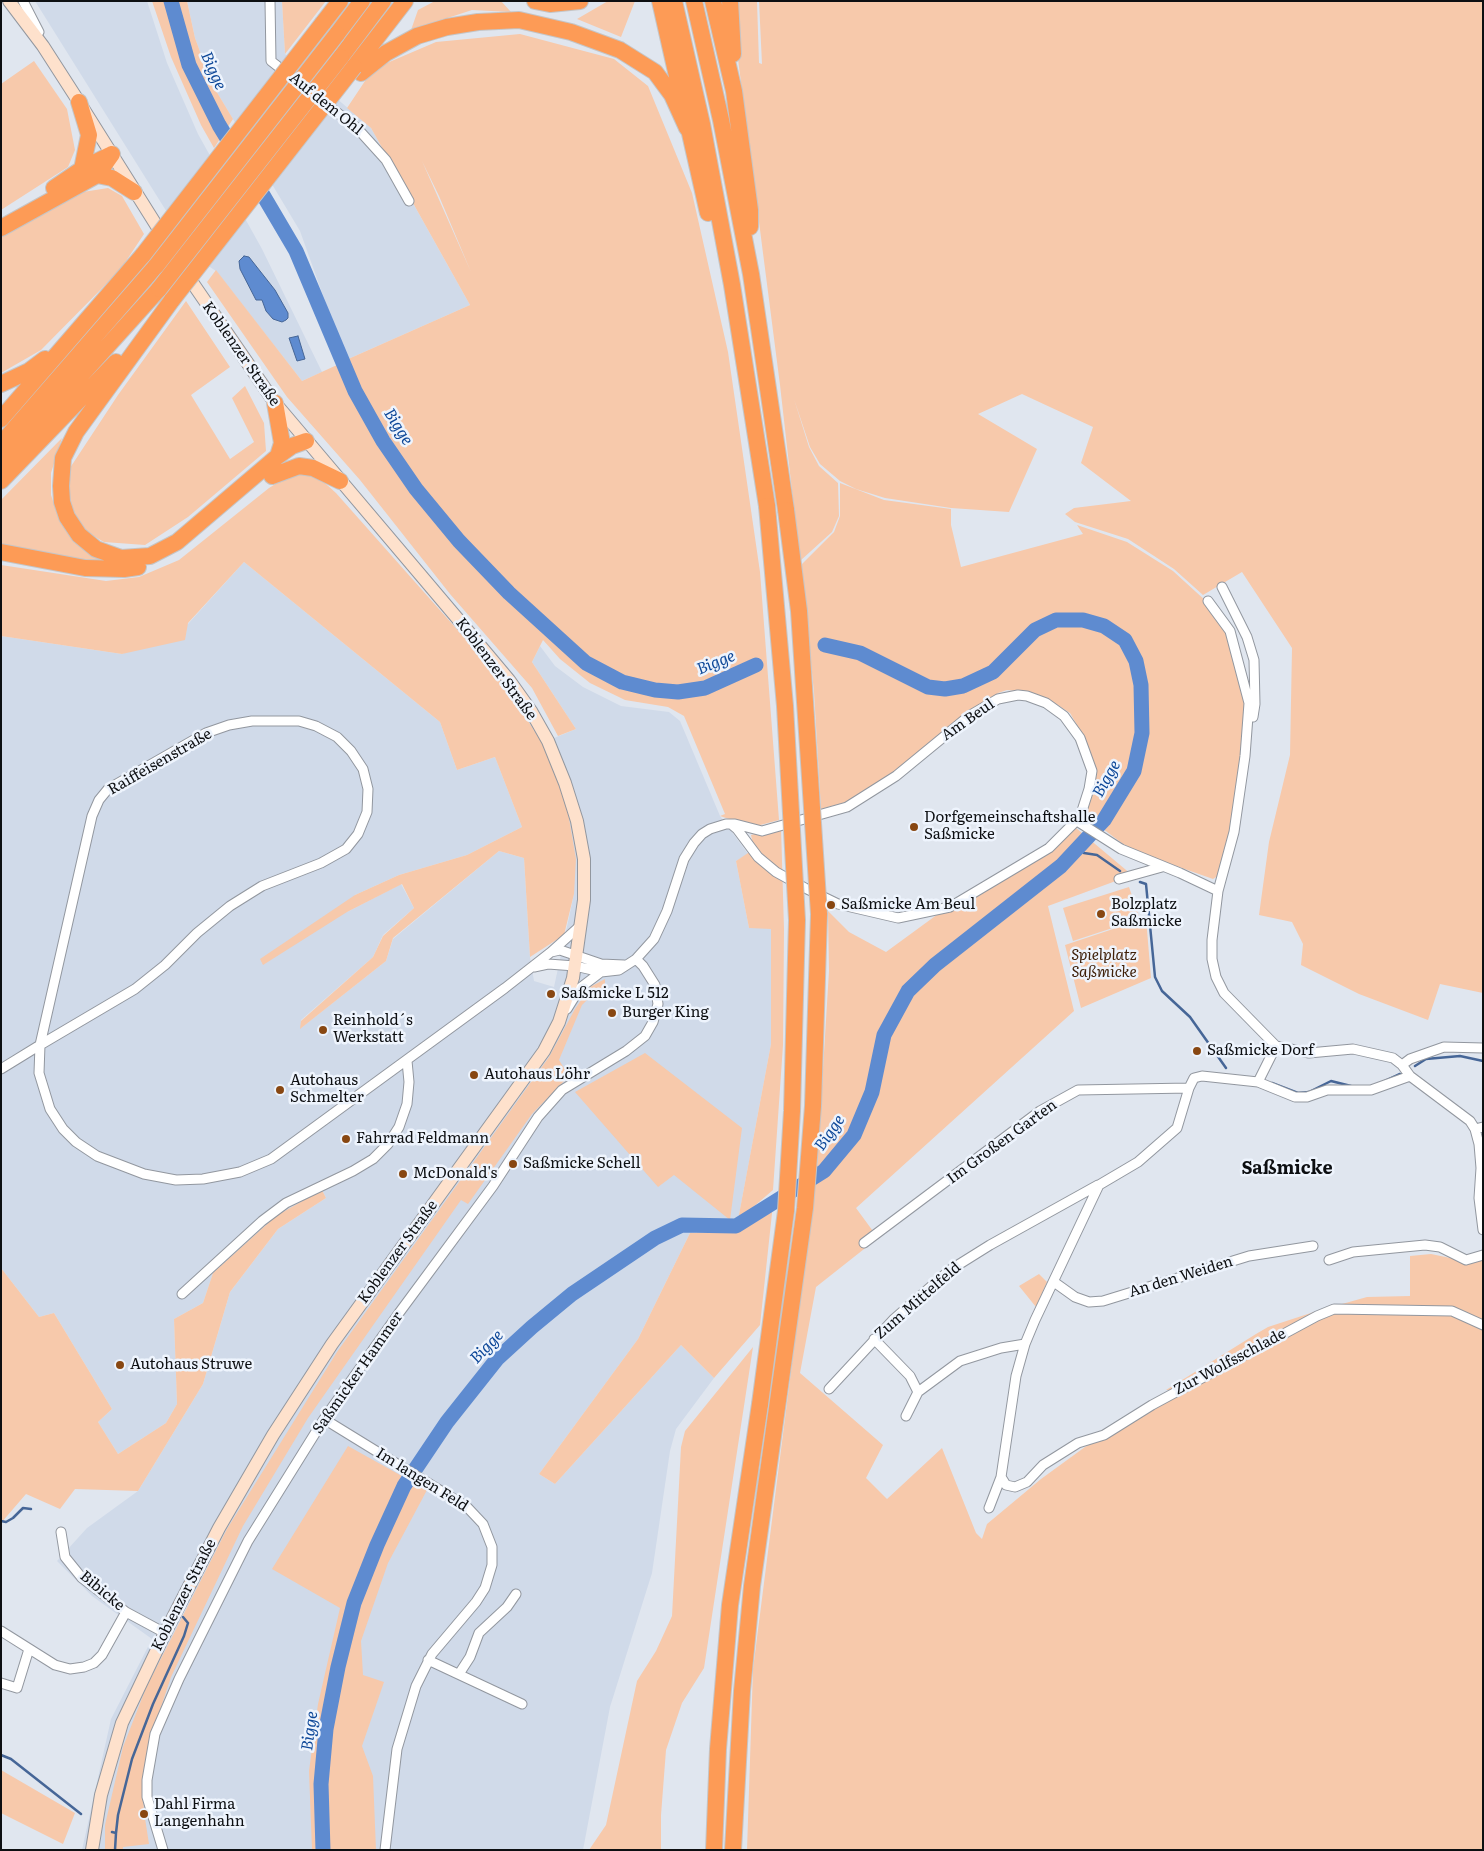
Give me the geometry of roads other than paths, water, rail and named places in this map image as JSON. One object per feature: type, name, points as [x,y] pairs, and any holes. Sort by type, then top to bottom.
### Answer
[{"type":"highway","points":[[1,420],[143,255],[340,1]]},
{"type":"highway","points":[[1,444],[156,266],[362,1]]},
{"type":"highway","points":[[306,441],[278,456],[177,542],[150,556],[121,558],[96,549],[79,535],[67,517],[62,502],[60,486],[63,458],[76,432],[157,319],[324,106],[352,66],[383,1]]},
{"type":"highway","points":[[1,464],[159,289],[352,66],[405,1]]},
{"type":"highway","points":[[535,1],[564,4],[580,1]]},
{"type":"highway","points":[[660,1],[687,128],[712,230],[732,285]]},
{"type":"highway","points":[[674,1],[702,124],[732,285],[767,506],[792,814],[797,920],[796,1006],[786,1211],[730,1605],[718,1748],[714,1850]]},
{"type":"highway","points":[[694,1],[721,120],[751,274],[786,510],[799,611],[819,914],[813,1106],[805,1208],[752,1586],[742,1691],[733,1850]]},
{"type":"highway","points":[[713,1],[734,91]]},
{"type":"highway","points":[[730,1],[734,91],[750,210],[751,274]]},
{"type":"highway","points":[[352,66],[386,53],[417,36],[448,27],[478,22],[519,20],[571,32],[620,50],[655,72],[672,94],[687,128]]},
{"type":"highway","points":[[79,102],[89,135],[82,169]]},
{"type":"highway","points":[[1,220],[82,169],[112,154]]},
{"type":"highway","points":[[1,228],[97,175],[112,154]]},
{"type":"highway","points":[[97,175],[112,178],[134,192]]},
{"type":"highway","points":[[1,481],[157,319]]},
{"type":"highway","points":[[1,384],[29,371],[84,324]]},
{"type":"highway","points":[[275,404],[282,443],[278,456]]},
{"type":"highway","points":[[1,552],[85,568],[124,569],[144,565],[178,549],[272,476],[296,454],[306,441]]},
{"type":"highway","points":[[272,476],[299,466],[313,468],[340,481]]},
{"type":"main road","name":"Koblenzer Straße","points":[[9,1],[43,46],[210,310],[275,404],[509,680],[548,741],[577,821],[584,858],[582,923],[576,961],[559,1022],[532,1068],[326,1352],[273,1435],[224,1520],[164,1633],[131,1702],[114,1745],[96,1813],[92,1850]]},
{"type":"street","points":[[23,1],[26,11],[39,32],[43,46]]},
{"type":"street","name":"Auf dem Ohl","points":[[270,1],[271,61],[358,128],[386,160],[409,201]]},
{"type":"street","points":[[1222,587],[1247,636],[1254,660],[1255,704],[1234,832],[1218,891],[1212,940],[1216,977],[1224,993],[1276,1046],[1309,1053],[1354,1048],[1392,1058],[1410,1076],[1479,1128],[1481,1168],[1478,1198],[1483,1230]]},
{"type":"street","points":[[1208,601],[1230,631],[1249,704],[1245,756]]},
{"type":"street","name":"Am Beul","points":[[1018,695],[1046,703],[1064,716],[1080,738],[1092,771],[1087,796],[1077,821],[1049,848],[950,907],[898,918],[838,904],[776,872],[758,857],[737,829],[728,824],[762,830],[847,807],[896,776],[969,716],[998,699],[1018,695]]},
{"type":"street","name":"Raiffeisenstraße","points":[[1,1069],[40,1045],[135,989],[165,965],[197,933],[230,906],[262,886],[321,863],[346,849],[358,834],[367,812],[368,789],[363,769],[351,751],[337,736],[316,726],[299,721],[252,721],[229,725],[206,733],[108,789],[99,800],[92,816],[40,1045],[39,1073],[50,1109],[63,1129],[76,1142],[97,1156],[144,1174],[176,1180],[203,1179],[240,1172],[270,1159],[534,967],[542,957],[582,923]]},
{"type":"street","points":[[1077,821],[1121,849],[1218,891]]},
{"type":"street","points":[[550,952],[560,950],[576,961],[601,972],[619,970],[636,959],[646,950],[657,933],[667,911],[684,859],[694,843],[710,829],[728,824]]},
{"type":"street","points":[[1119,879],[1163,867]]},
{"type":"street","name":"Saßmicker Hammer","points":[[163,1850],[147,1797],[148,1772],[155,1734],[179,1679],[248,1541],[324,1420],[492,1186],[538,1117],[562,1090],[626,1052],[644,1036],[653,1022],[658,1004],[655,985],[643,966],[636,959]]},
{"type":"street","points":[[534,967],[576,961],[624,965]]},
{"type":"street","points":[[559,1022],[580,988],[601,972]]},
{"type":"street","points":[[1258,1082],[1276,1046]]},
{"type":"street","points":[[1402,1066],[1410,1059],[1444,1046],[1483,1048]]},
{"type":"street","points":[[182,1294],[255,1227],[286,1203],[353,1171],[373,1159],[388,1144],[399,1126],[406,1104],[409,1082],[407,1061]]},
{"type":"street","points":[[989,1508],[1001,1477],[1016,1376],[1024,1344],[1098,1185],[1138,1162],[1176,1128],[1194,1078],[1202,1076],[1258,1082],[1295,1097],[1307,1097],[1327,1090],[1371,1090],[1410,1076]]},
{"type":"street","name":"Im Großen Garten","points":[[864,1243],[1040,1111],[1078,1090],[1189,1088]]},
{"type":"street","name":"Zum Mittelfeld","points":[[829,1389],[874,1339],[950,1270],[1098,1185]]},
{"type":"street","points":[[1330,1260],[1353,1252],[1425,1245],[1440,1247],[1466,1260],[1483,1255]]},
{"type":"street","name":"An den Weiden","points":[[1054,1282],[1075,1297],[1089,1302],[1103,1301],[1249,1256],[1313,1246]]},
{"type":"street","name":"Zur Wolfsschlade","points":[[1001,1477],[1006,1486],[1015,1487],[1027,1482],[1043,1465],[1078,1443],[1104,1435],[1166,1397],[1317,1316],[1334,1309],[1452,1311],[1483,1325]]},
{"type":"street","points":[[874,1339],[910,1376],[918,1392]]},
{"type":"street","points":[[906,1416],[918,1392],[960,1361],[1001,1348],[1024,1344]]},
{"type":"street","name":"Im langen Feld","points":[[324,1420],[467,1507],[480,1519],[487,1531],[492,1554],[491,1573],[482,1595],[428,1660],[416,1686],[397,1749],[384,1850]]},
{"type":"street","name":"Bibicke","points":[[61,1532],[65,1558],[82,1578],[126,1612],[164,1633]]},
{"type":"street","points":[[459,1674],[470,1657],[479,1633],[507,1607],[516,1594]]},
{"type":"street","points":[[1,1631],[55,1665],[70,1669],[84,1667],[94,1663],[102,1655],[126,1612]]},
{"type":"street","points":[[1,1683],[17,1688],[29,1649]]},
{"type":"street","points":[[428,1660],[522,1704]]},
{"type":"water","points":[[244,256],[249,257],[275,290],[288,313],[286,320],[282,322],[273,319],[266,311],[262,300],[256,300],[240,269],[239,261]]},
{"type":"water","points":[[298,336],[305,359],[297,361],[289,338]]},
{"type":"waterway","name":"Bigge","points":[[171,1],[189,65],[219,125],[236,153]]},
{"type":"waterway","name":"Bigge","points":[[253,178],[296,251],[355,391],[383,441],[416,489],[459,541],[509,593],[586,663],[622,682],[655,690],[678,692],[705,688],[756,665]]},
{"type":"waterway","name":"Bigge","points":[[323,1850],[321,1784],[326,1729],[338,1667],[354,1603],[377,1545],[404,1486],[447,1422],[497,1359],[532,1327],[572,1294],[655,1238],[682,1225],[736,1226],[824,1171],[854,1135],[872,1092],[884,1035],[908,991],[935,965],[1061,866],[1104,820],[1134,771],[1142,733],[1141,685],[1136,661],[1125,640],[1104,626],[1083,620],[1056,620],[1035,630],[993,672],[963,686],[945,689],[928,687],[860,653],[825,645]]},
{"type":"waterway","points":[[1078,848],[1084,853],[1097,855],[1120,871]]},
{"type":"waterway","points":[[1140,882],[1146,884],[1155,977],[1162,991],[1190,1017],[1226,1068]]},
{"type":"waterway","points":[[1415,1066],[1426,1059],[1460,1056],[1483,1061]]},
{"type":"waterway","points":[[1385,1081],[1400,1074]]},
{"type":"waterway","points":[[1272,1083],[1298,1093],[1309,1092],[1331,1081],[1351,1086]]},
{"type":"waterway","points":[[1,1521],[6,1522],[13,1518],[23,1508],[31,1509]]},
{"type":"waterway","points":[[116,1833],[118,1815],[132,1759],[153,1704],[184,1636],[188,1623],[183,1617]]},
{"type":"waterway","points":[[1,1755],[11,1759],[81,1814]]},
{"type":"waterway","points":[[112,1832],[116,1833],[115,1850]]},
{"type":"place","name":"Dorfgemeinschaftshalle Saßmicke","points":[[914,827]]},
{"type":"place","name":"Saßmicke Am Beul","points":[[831,905]]},
{"type":"place","name":"Bolzplatz Saßmicke","points":[[1101,914]]},
{"type":"place","name":"Saßmicke L 512","points":[[551,994]]},
{"type":"place","name":"Burger King","points":[[612,1013]]},
{"type":"place","name":"Reinhold´s Werkstatt","points":[[323,1030]]},
{"type":"place","name":"Saßmicke Dorf","points":[[1197,1051]]},
{"type":"place","name":"Autohaus Löhr","points":[[474,1075]]},
{"type":"place","name":"Autohaus Schmelter","points":[[280,1090]]},
{"type":"place","name":"Fahrrad Feldmann","points":[[346,1139]]},
{"type":"place","name":"Saßmicke Schell","points":[[513,1164]]},
{"type":"place","name":"McDonald's","points":[[403,1174]]},
{"type":"place","name":"Autohaus Struwe","points":[[120,1365]]},
{"type":"place","name":"Dahl Firma Langenhahn","points":[[144,1814]]},
{"type":"district","name":"Saßmicke","points":[[1287,1169]]},
{"type":"park label","name":"Spielplatz Saßmicke","points":[[1104,964]]}]
